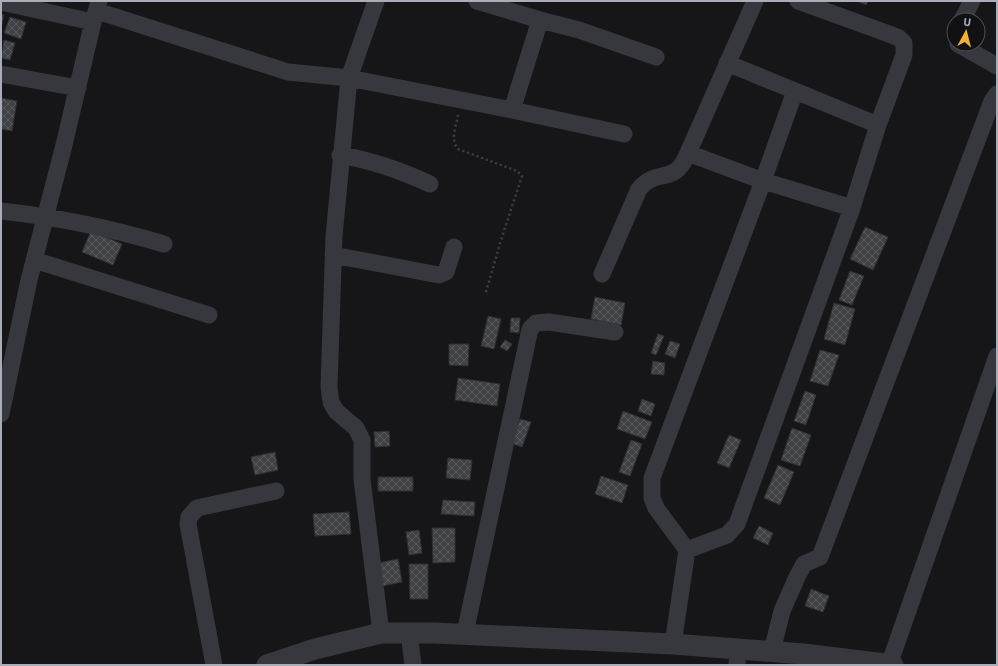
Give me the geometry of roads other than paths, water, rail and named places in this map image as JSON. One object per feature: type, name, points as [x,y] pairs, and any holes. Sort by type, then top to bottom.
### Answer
[{"type":"street","points":[[376,1],[349,78],[340,155],[333,255],[330,387],[331,402],[336,411],[356,428],[362,440],[362,479],[381,634]]},
{"type":"street","points":[[477,1],[579,30],[656,57]]},
{"type":"street","points":[[602,274],[639,189],[646,180],[678,171],[684,164],[755,1]]},
{"type":"street","points":[[688,550],[727,535],[737,524],[852,208],[878,125],[904,54],[904,43],[899,38],[798,1]]},
{"type":"street","points":[[966,12],[972,1]]},
{"type":"street","points":[[1,2],[97,11],[288,72],[349,78],[462,99],[624,134]]},
{"type":"street","points":[[1,414],[34,260],[97,11]]},
{"type":"street","points":[[512,110],[540,20]]},
{"type":"street","points":[[972,52],[997,66]]},
{"type":"street","points":[[727,63],[878,125]]},
{"type":"street","points":[[1,74],[78,88]]},
{"type":"street","points":[[673,644],[688,550],[656,508],[652,498],[652,478],[795,91]]},
{"type":"street","points":[[772,651],[782,611],[797,577],[804,564],[820,557],[992,101],[997,94]]},
{"type":"street","points":[[688,153],[763,181],[852,208]]},
{"type":"street","points":[[340,155],[357,158],[414,176],[430,184]]},
{"type":"street","points":[[1,211],[46,216],[121,231],[164,244]]},
{"type":"street","points":[[333,255],[439,276],[446,272],[454,247]]},
{"type":"street","points":[[34,260],[209,315]]},
{"type":"street","points":[[465,633],[530,329],[536,323],[549,322],[615,332]]},
{"type":"street","points":[[267,665],[315,649],[381,634],[409,633],[465,633],[673,644],[738,657],[772,651],[891,665],[997,356]]},
{"type":"street","points":[[214,665],[188,524],[189,517],[196,508],[276,491]]},
{"type":"street","points":[[409,633],[413,665]]}]
